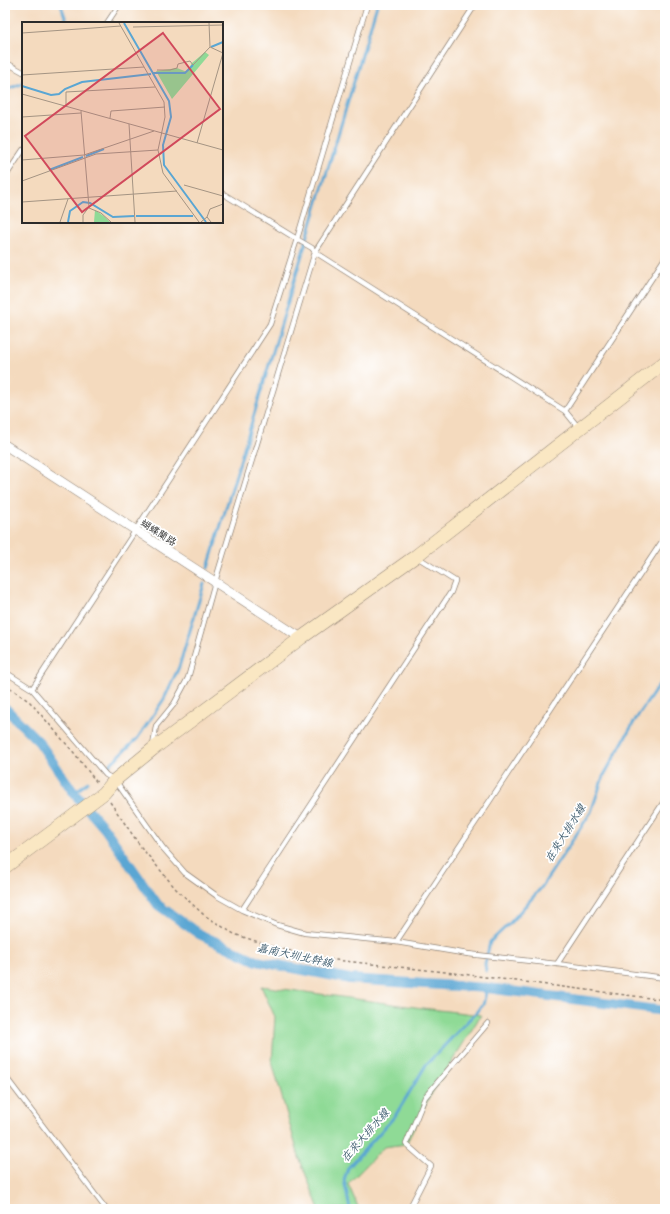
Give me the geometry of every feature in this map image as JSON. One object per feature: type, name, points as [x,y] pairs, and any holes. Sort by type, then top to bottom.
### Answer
[{"type":"main road","points":[[5,868],[77,815],[104,793],[115,780],[152,749],[301,638],[416,556],[665,362]]},
{"type":"street","name":"蝴蝶蘭路","points":[[5,446],[301,638]]},
{"type":"lane","points":[[108,22],[119,5]]},
{"type":"lane","points":[[32,689],[270,324],[299,240],[367,5]]},
{"type":"lane","points":[[152,749],[156,726],[174,704],[188,678],[313,250],[475,5]]},
{"type":"lane","points":[[5,62],[22,72]]},
{"type":"lane","points":[[5,177],[22,152]]},
{"type":"lane","points":[[223,194],[299,240],[565,412],[579,428]]},
{"type":"lane","points":[[565,412],[665,258]]},
{"type":"lane","points":[[396,942],[665,537]]},
{"type":"lane","points":[[242,910],[451,592],[455,581],[416,556]]},
{"type":"lane","points":[[5,672],[32,689],[106,775],[115,780],[163,848],[185,872],[217,896],[242,910],[276,925],[305,932],[396,942],[468,954],[665,978]]},
{"type":"lane","points":[[557,964],[665,800]]},
{"type":"lane","points":[[409,1209],[430,1166],[406,1144],[425,1097],[488,1024]]},
{"type":"lane","points":[[5,1076],[106,1209]]},
{"type":"path","points":[[5,684],[30,702],[74,754],[104,793],[141,847],[176,889],[204,915],[234,934],[271,946],[317,958],[454,973],[665,1000]]},
{"type":"green space","points":[[261,986],[481,1015],[429,1098],[406,1144],[384,1147],[348,1184],[359,1209],[319,1209],[299,1157],[272,1062],[275,1017]]},
{"type":"waterway","points":[[61,5],[65,22]]},
{"type":"waterway","points":[[208,568],[377,5]]},
{"type":"waterway","points":[[5,90],[22,82]]},
{"type":"waterway","points":[[107,767],[137,739],[164,699],[179,667],[204,584]]},
{"type":"waterway","name":"在來大排水線","points":[[486,971],[485,964],[490,942],[510,923],[541,888],[591,812],[603,777],[634,722],[665,676]]},
{"type":"waterway","name":"嘉南大圳北幹線","points":[[5,708],[39,742],[74,793],[105,829],[158,905],[199,934],[257,961],[350,979],[487,988],[665,1011]]},
{"type":"waterway","points":[[74,793],[88,782]]},
{"type":"waterway","name":"在來大排水線","points":[[350,1209],[344,1180],[348,1168],[395,1116],[426,1065],[483,1005],[487,988],[486,984]]}]
